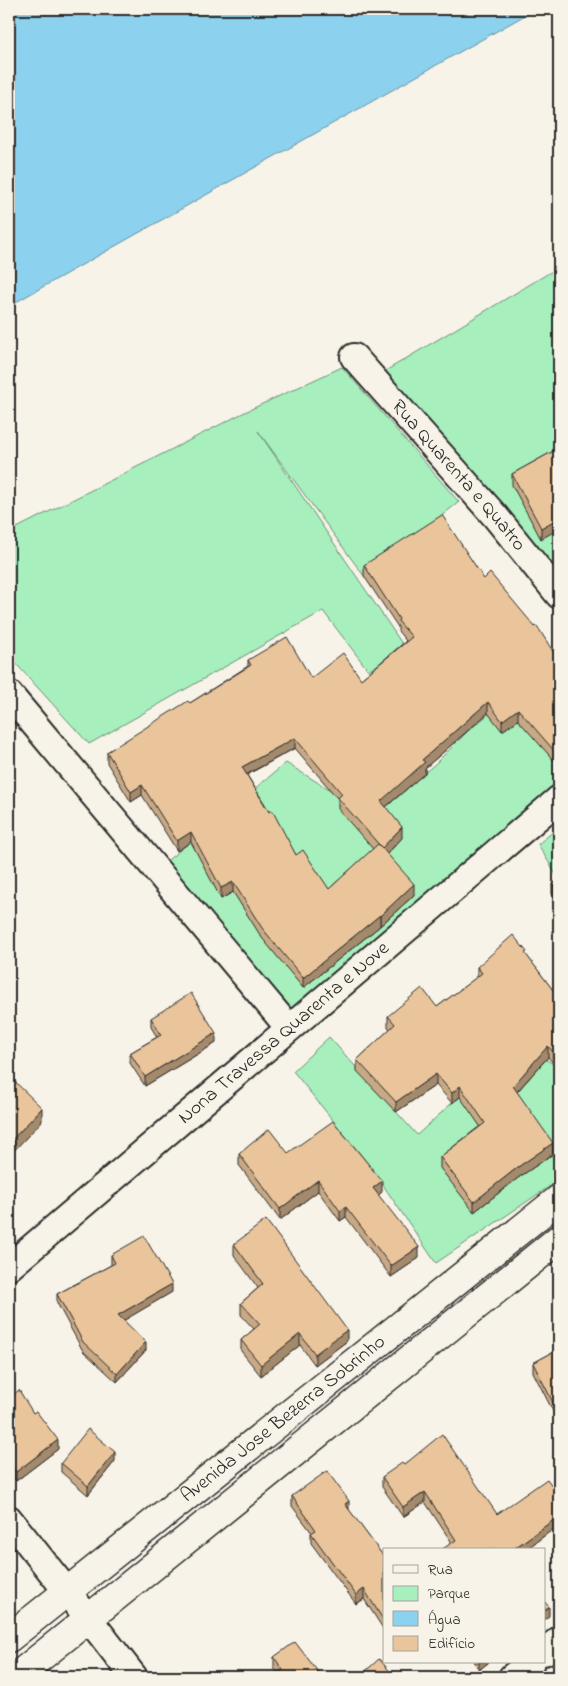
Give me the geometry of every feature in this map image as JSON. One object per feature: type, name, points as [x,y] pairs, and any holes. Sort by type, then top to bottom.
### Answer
[{"type":"main road","name":"Avenida Jose Bezerra Sobrinho","points":[[9,1638],[559,1199]]},
{"type":"main road","name":"Avenida Jose Bezerra Sobrinho","points":[[16,1677],[559,1239]]},
{"type":"street","name":"Rua Quarenta e Quatro","points":[[354,356],[496,516],[559,595]]},
{"type":"street","points":[[9,694],[289,1028]]},
{"type":"street","name":"Nona Travessa Quarenta e Nove","points":[[9,1267],[559,799]]},
{"type":"street","points":[[9,1520],[134,1677]]},
{"type":"street","points":[[546,1650],[559,1640]]},
{"type":"street","points":[[512,1677],[528,1664]]},
{"type":"green space","points":[[559,267],[559,580],[382,373]]},
{"type":"green space","points":[[342,367],[459,502],[364,576],[258,431],[407,651],[368,670],[323,611],[89,744],[9,656],[9,532],[245,412]]},
{"type":"green space","points":[[559,658],[559,784],[289,1014],[163,864],[286,763],[335,793],[406,789],[436,763],[469,730]]},
{"type":"green space","points":[[559,827],[559,880],[538,844]]},
{"type":"green space","points":[[329,1037],[417,1135],[452,1103],[527,1047],[559,1068],[559,1180],[436,1263],[370,1166],[293,1071]]},
{"type":"water","points":[[9,9],[536,9],[9,306]]},
{"type":"building","points":[[559,448],[559,518],[541,528],[512,474]]},
{"type":"building","points":[[442,515],[484,579],[490,573],[535,627],[537,626],[559,661],[559,672],[554,675],[559,681],[559,752],[557,754],[518,709],[502,721],[488,702],[422,760],[425,762],[381,801],[402,827],[382,848],[414,884],[380,916],[303,978],[262,928],[233,882],[221,888],[191,832],[177,841],[142,785],[131,792],[107,752],[188,701],[190,703],[251,665],[248,660],[287,637],[311,678],[343,653],[361,679],[412,637],[398,621],[399,619],[364,565]],"holes":[[[295,738],[342,794],[338,798],[382,848],[378,844],[329,889],[303,850],[296,855],[272,810],[269,812],[242,767]]]},
{"type":"building","points":[[559,879],[559,894],[552,884]]},
{"type":"building","points":[[513,935],[559,998],[559,1047],[553,1052],[548,1046],[513,1086],[553,1143],[518,1167],[474,1202],[440,1157],[485,1123],[460,1086],[452,1093],[436,1074],[396,1102],[357,1060],[395,1024],[388,1016],[422,988],[437,1007],[482,973],[477,967]]},
{"type":"building","points":[[191,993],[216,1033],[145,1077],[130,1053],[161,1035],[151,1018]]},
{"type":"building","points":[[9,1076],[42,1108],[9,1143]]},
{"type":"building","points":[[333,1121],[382,1181],[373,1188],[419,1247],[391,1266],[346,1207],[340,1211],[318,1180],[280,1209],[239,1154],[269,1129],[288,1153]]},
{"type":"building","points":[[266,1220],[347,1330],[315,1354],[300,1334],[261,1365],[241,1340],[260,1324],[241,1303],[263,1284],[234,1244]]},
{"type":"building","points":[[144,1236],[172,1284],[118,1315],[146,1342],[117,1374],[83,1342],[57,1294],[115,1263],[111,1255]]},
{"type":"building","points":[[559,1349],[559,1414],[533,1363]]},
{"type":"building","points":[[9,1387],[14,1394],[19,1390],[33,1413],[36,1411],[58,1440],[16,1472],[9,1462]]},
{"type":"building","points":[[88,1429],[115,1452],[88,1486],[61,1463]]},
{"type":"building","points":[[442,1434],[497,1514],[547,1479],[559,1495],[559,1516],[515,1548],[444,1548],[456,1540],[425,1492],[403,1507],[382,1477],[402,1463],[404,1465]]},
{"type":"building","points":[[327,1471],[349,1501],[345,1504],[383,1556],[383,1619],[364,1589],[356,1595],[311,1533],[316,1530],[292,1496]]},
{"type":"building","points":[[295,1642],[322,1677],[273,1677],[283,1670],[274,1657]]},
{"type":"building","points":[[379,1659],[395,1677],[359,1677]]}]
